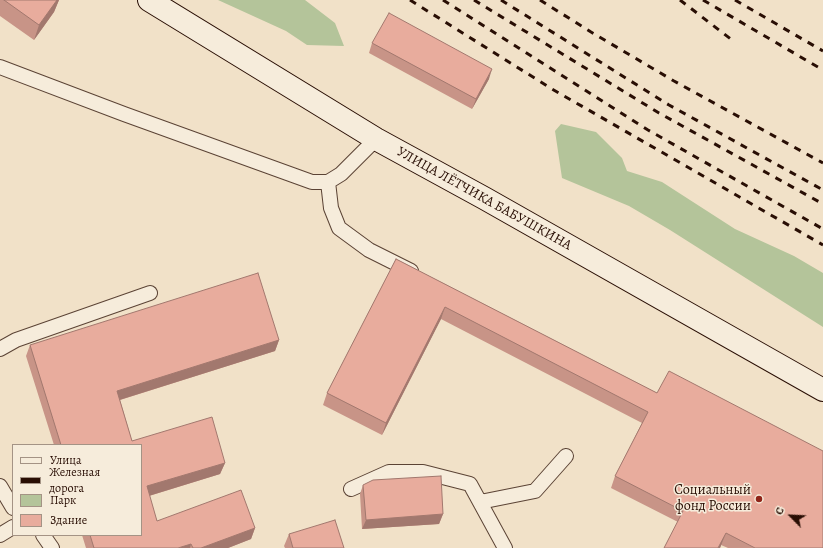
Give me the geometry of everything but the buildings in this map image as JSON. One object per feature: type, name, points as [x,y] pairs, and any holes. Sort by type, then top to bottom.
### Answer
[{"type":"main road","name":"УЛИЦА ЛЁТЧИКА БАБУШКИНА","points":[[149,0],[376,139],[484,198],[823,390]]},
{"type":"lane","points":[[0,67],[312,182],[328,182],[340,174],[376,139]]},
{"type":"lane","points":[[328,182],[331,208],[339,228],[369,250],[422,276]]},
{"type":"lane","points":[[0,349],[16,340],[150,292]]},
{"type":"lane","points":[[480,502],[535,491],[566,456]]},
{"type":"lane","points":[[351,489],[389,472],[423,472],[470,484],[505,548]]},
{"type":"lane","points":[[0,486],[12,506]]},
{"type":"lane","points":[[0,535],[12,528]]},
{"type":"lane","points":[[44,536],[52,548]]},
{"type":"green space","points":[[218,0],[305,0],[335,23],[344,46],[307,45],[286,31]]},
{"type":"green space","points":[[561,124],[596,132],[622,158],[627,171],[662,182],[735,229],[794,256],[823,273],[823,327],[670,230],[629,206],[562,178],[555,131]]},
{"type":"railway","points":[[410,0],[552,89],[823,245]]},
{"type":"railway","points":[[443,0],[648,130],[823,229]]},
{"type":"railway","points":[[474,0],[659,113],[823,204]]},
{"type":"railway","points":[[501,0],[669,105],[823,190]]},
{"type":"railway","points":[[540,0],[674,81],[823,163]]},
{"type":"railway","points":[[680,0],[732,40]]},
{"type":"railway","points":[[703,0],[823,70]]},
{"type":"railway","points":[[735,0],[823,51]]},
{"type":"place","name":"Социальный фонд России","points":[[759,499]]}]
